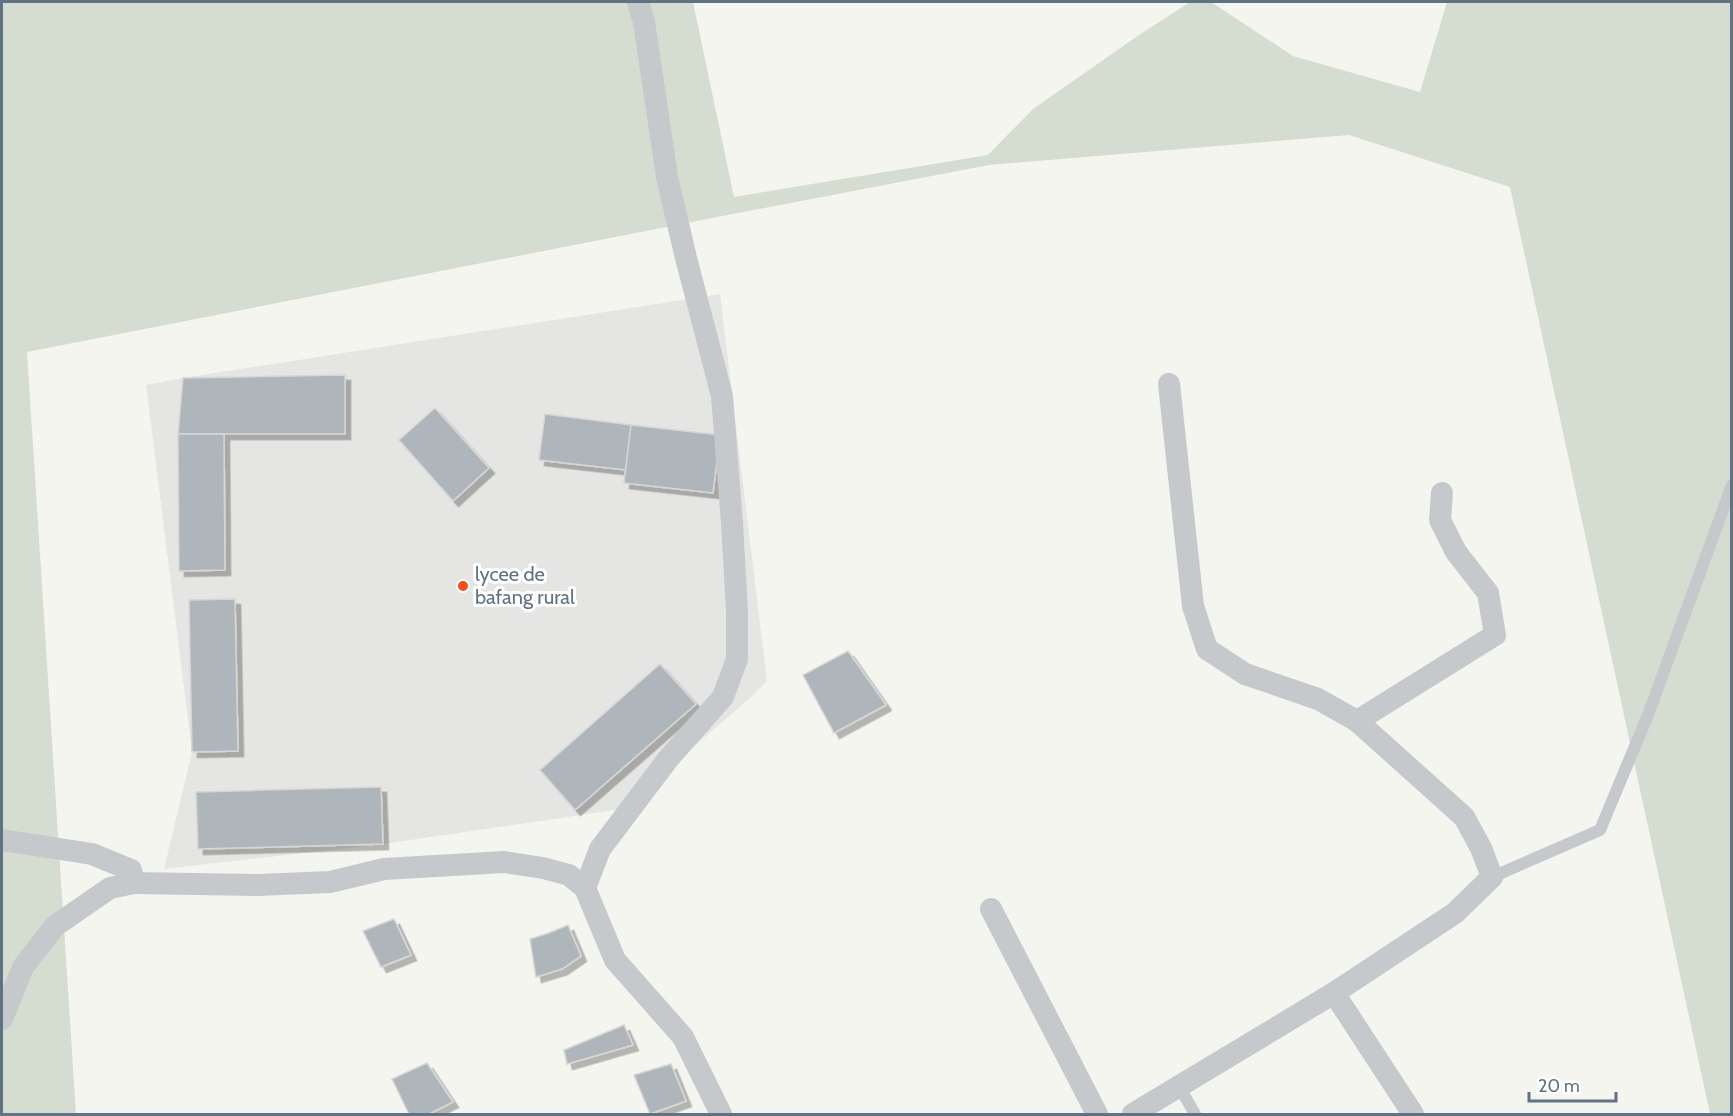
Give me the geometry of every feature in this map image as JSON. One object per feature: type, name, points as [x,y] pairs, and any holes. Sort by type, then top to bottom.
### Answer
[{"type":"street","points":[[585,888],[600,849],[668,759],[723,696],[737,659],[734,556],[722,396],[667,177],[644,22],[638,2]]},
{"type":"street","points":[[1133,1114],[1180,1088],[1334,993],[1455,913],[1492,877],[1481,848],[1464,817],[1357,721],[1318,699],[1245,674],[1206,649],[1193,606],[1169,384]]},
{"type":"street","points":[[1357,721],[1495,635],[1488,593],[1456,552],[1440,520],[1442,493]]},
{"type":"street","points":[[2,840],[92,854],[131,870],[134,884]]},
{"type":"street","points":[[2,1019],[23,967],[55,926],[110,888],[134,884],[258,885],[330,882],[384,869],[504,862],[569,875],[585,888],[615,960],[683,1037],[721,1114]]},
{"type":"street","points":[[991,909],[1097,1114]]},
{"type":"street","points":[[1334,993],[1413,1114]]},
{"type":"lane","points":[[1492,877],[1600,830],[1648,715],[1731,485]]},
{"type":"lane","points":[[1180,1088],[1195,1114]]},
{"type":"shaded area","points":[[2,2],[693,2],[734,197],[988,155],[1033,109],[1190,2],[1211,2],[1293,56],[1420,92],[1447,2],[1731,2],[1731,1114],[1710,1114],[1510,187],[1349,135],[989,165],[27,352],[76,1114],[2,1114]]},
{"type":"shaded area","name":"lycee de bafang rural","points":[[720,294],[767,681],[622,809],[383,844],[164,869],[192,752],[146,385]]},
{"type":"building","points":[[345,375],[345,434],[178,434],[183,378]]},
{"type":"building","points":[[435,408],[489,468],[453,501],[399,440]]},
{"type":"building","points":[[545,414],[631,425],[626,470],[539,460]]},
{"type":"building","points":[[631,425],[720,435],[713,493],[624,483]]},
{"type":"building","points":[[178,434],[224,434],[225,570],[179,571]]},
{"type":"building","points":[[235,599],[238,751],[192,752],[189,600]]},
{"type":"building","points":[[848,651],[886,705],[834,733],[803,675]]},
{"type":"building","points":[[660,664],[696,704],[575,810],[540,770]]},
{"type":"building","points":[[381,787],[383,844],[198,849],[196,792]]},
{"type":"building","points":[[394,919],[411,955],[381,967],[363,931]]},
{"type":"building","points":[[568,925],[581,956],[562,969],[536,977],[530,939]]},
{"type":"building","points":[[624,1025],[633,1045],[567,1064],[564,1050]]},
{"type":"building","points":[[427,1063],[453,1102],[429,1114],[409,1114],[392,1079]]},
{"type":"building","points":[[671,1064],[686,1101],[650,1114],[634,1075]]},
{"type":"place","name":"lycee de bafang rural","points":[[463,586]]}]
